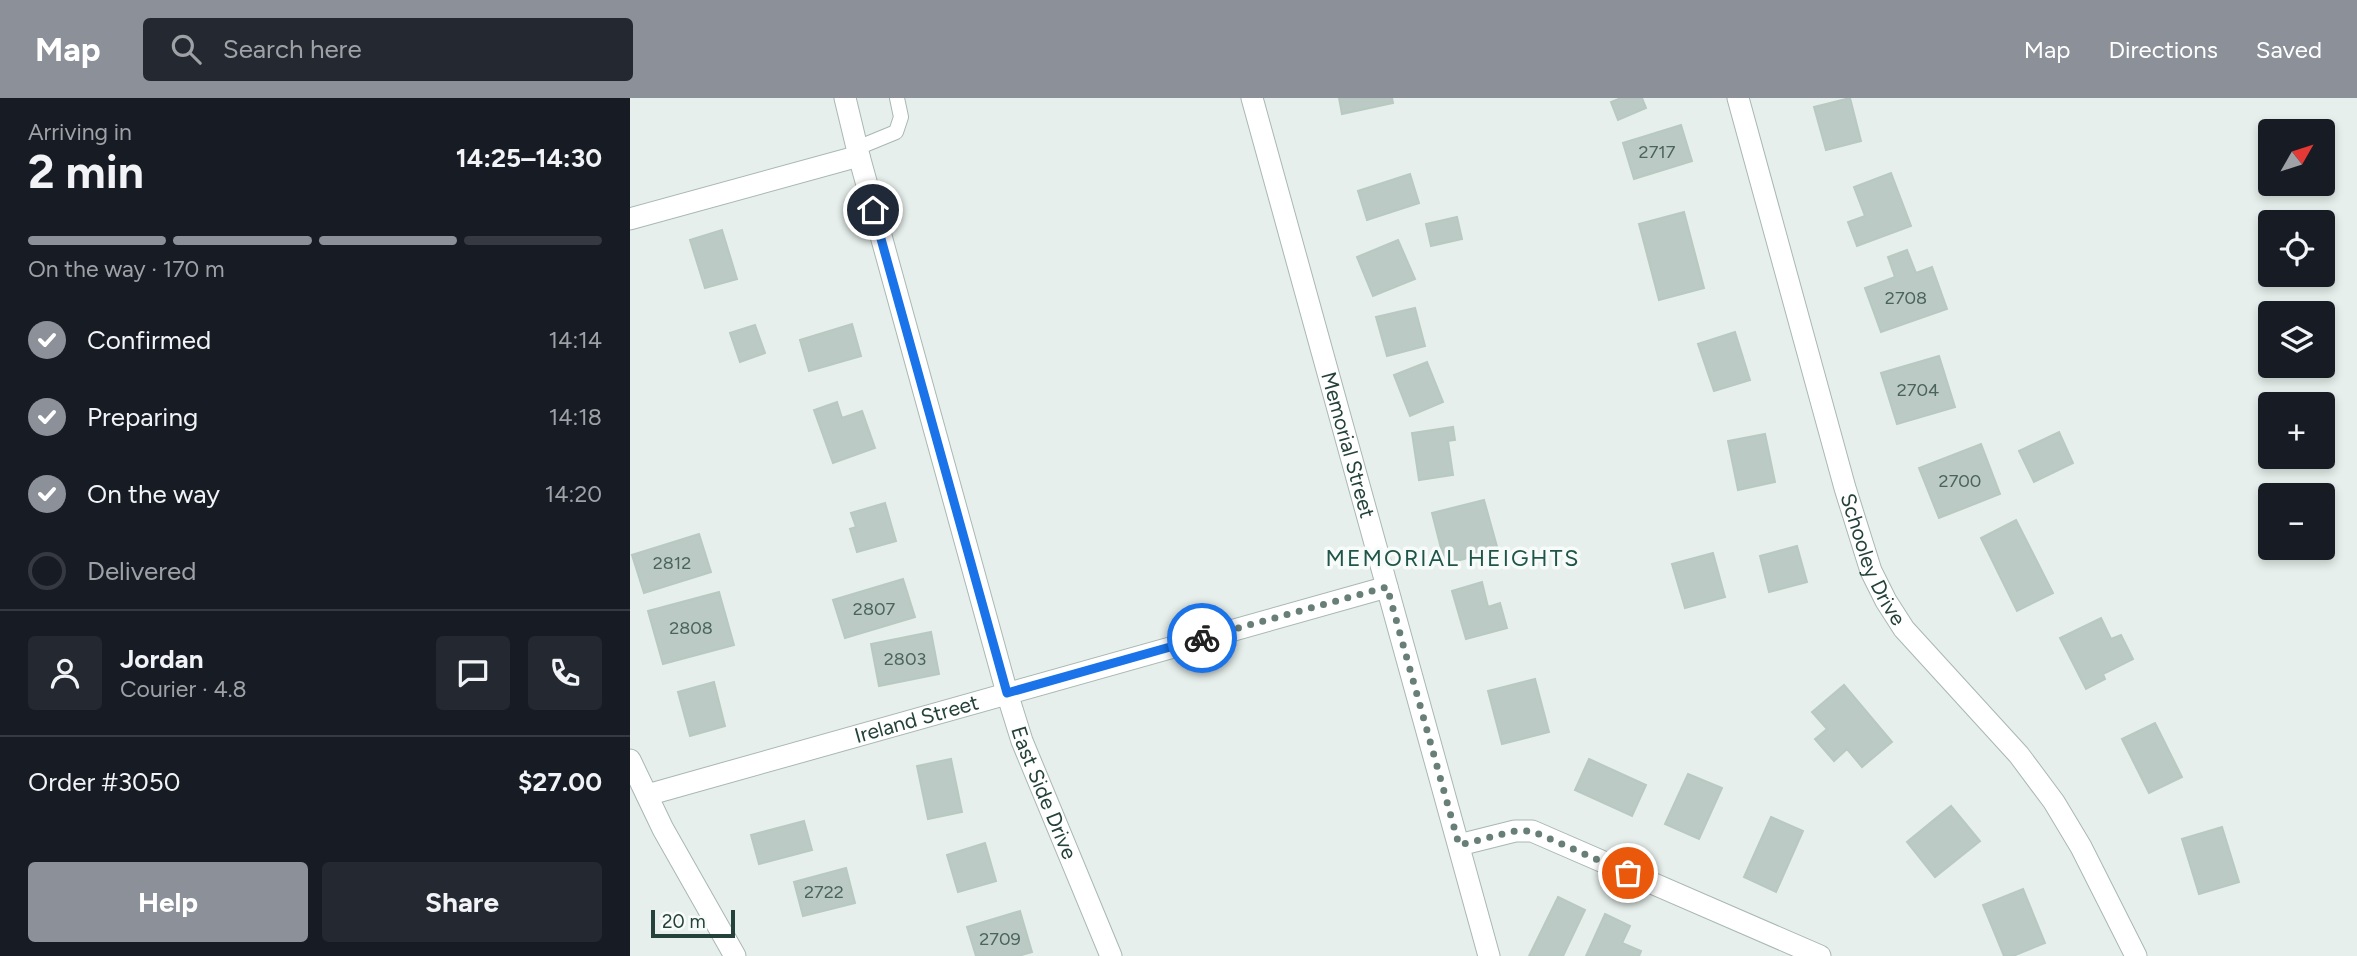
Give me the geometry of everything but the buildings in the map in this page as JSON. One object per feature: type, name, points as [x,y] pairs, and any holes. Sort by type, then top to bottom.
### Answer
[{"type":"street","name":"East Side Drive","points":[[845,98],[1007,693],[1022,741],[1111,956]]},
{"type":"street","name":"Memorial Street","points":[[1252,98],[1489,956]]},
{"type":"street","name":"Schooley Drive","points":[[1738,98],[1845,488],[1871,571],[1904,629],[2019,755],[2054,802],[2081,847],[2136,956]]},
{"type":"street","points":[[630,219],[858,152]]},
{"type":"street","name":"Ireland Street","points":[[647,795],[1387,587]]},
{"type":"street","points":[[630,760],[663,829],[734,956]]},
{"type":"street","points":[[1459,845],[1515,831],[1532,831],[1820,956]]},
{"type":"lane","points":[[858,152],[896,132],[901,117],[897,98]]},
{"type":"way so far","points":[[1202,638],[1387,587],[1459,845],[1515,831],[1532,831],[1628,873]]},
{"type":"district","name":"MEMORIAL HEIGHTS","points":[[1453,558]]},
{"type":"route","points":[[873,210],[1007,693],[1202,638]]}]
